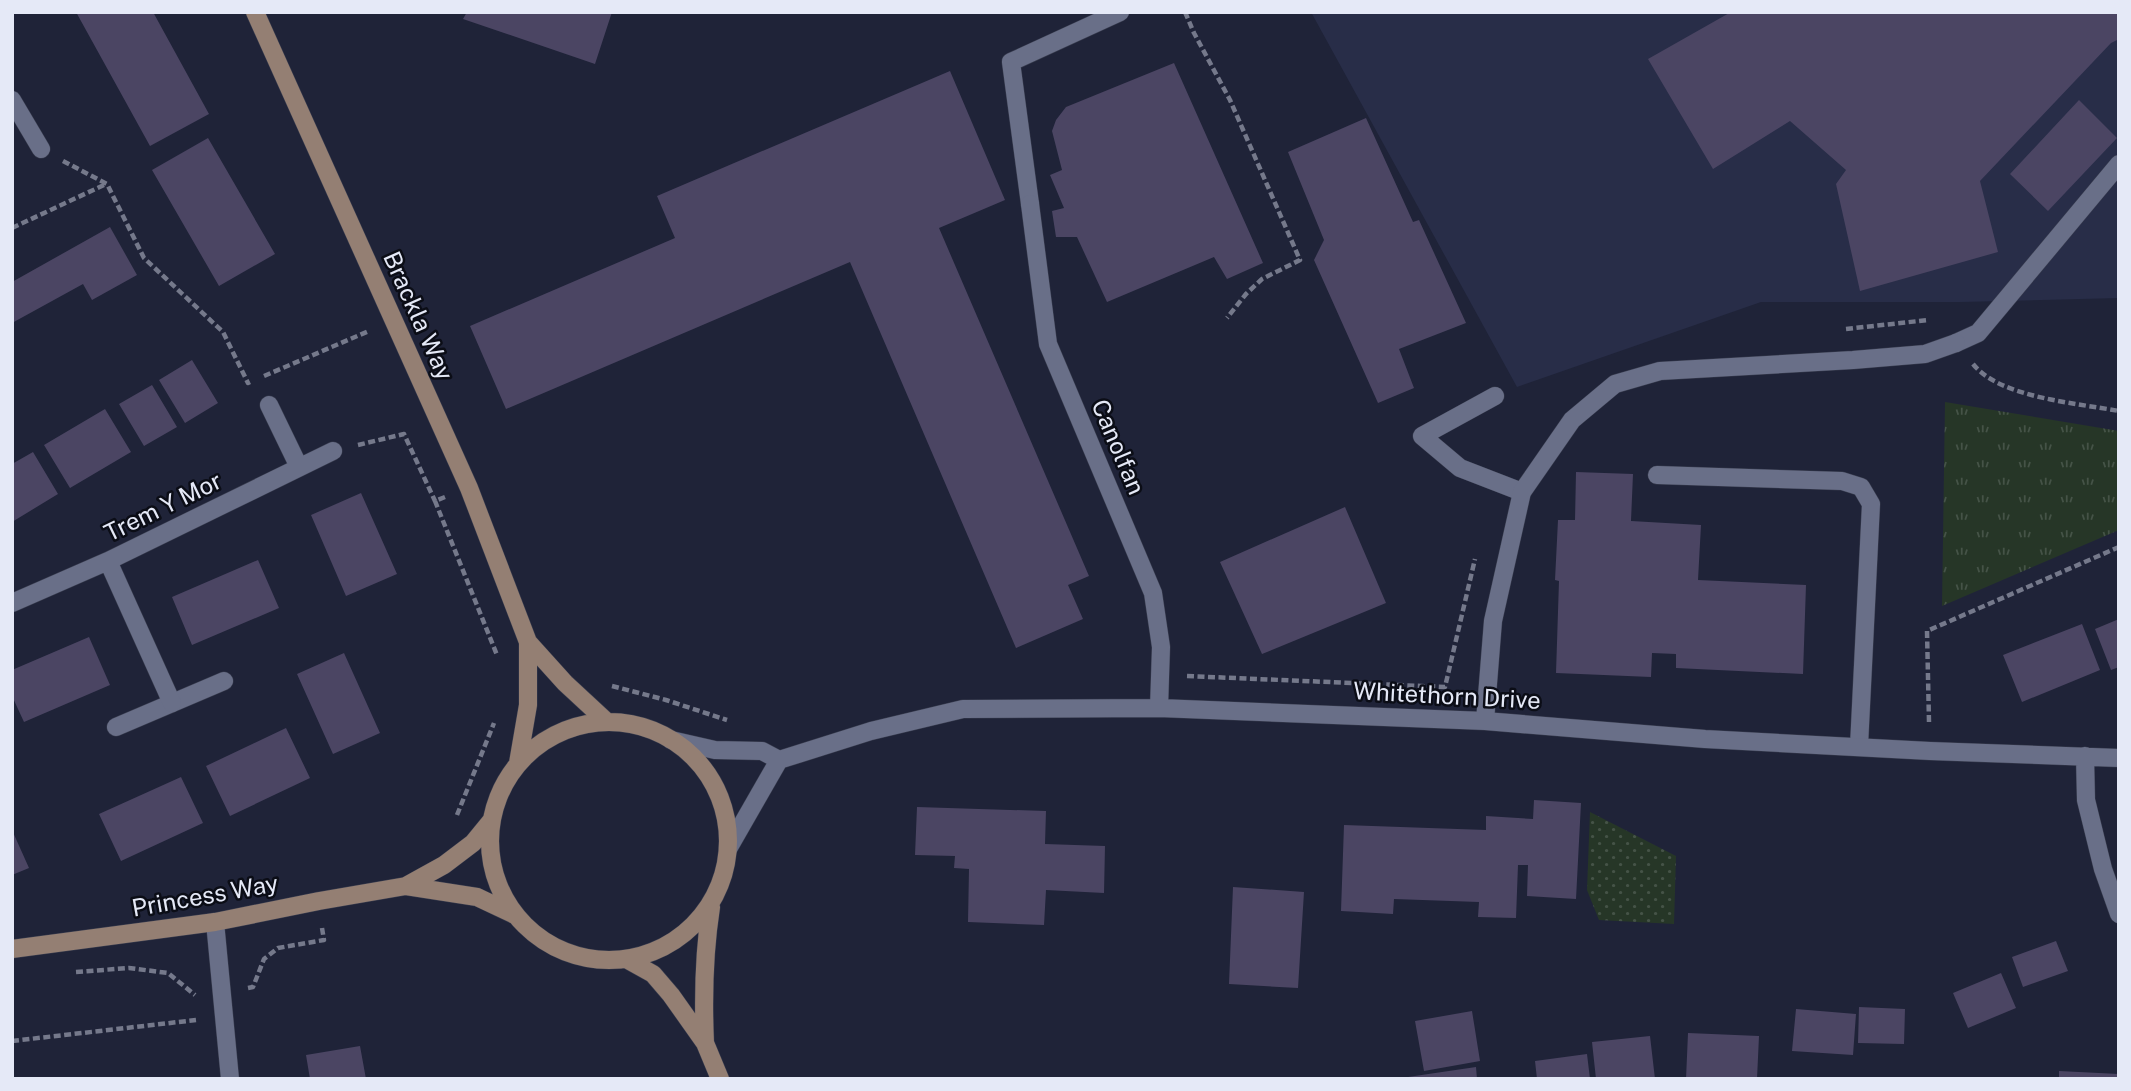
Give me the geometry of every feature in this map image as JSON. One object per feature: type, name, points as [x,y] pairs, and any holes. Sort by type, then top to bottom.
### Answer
[{"type":"street","name":"Brackla Way","points":[[255,12],[469,488],[528,642],[528,705],[518,763]]},
{"type":"street","name":"Canolfan","points":[[1120,12],[1011,62],[1048,344],[1153,593],[1161,647],[1159,708]]},
{"type":"street","points":[[12,100],[41,149]]},
{"type":"street","points":[[1485,721],[1493,621],[1522,492],[1572,420],[1615,384],[1660,371],[1925,354],[1978,333],[2119,164]]},
{"type":"street","points":[[1495,396],[1422,436],[1460,468],[1522,492]]},
{"type":"street","points":[[269,405],[299,467]]},
{"type":"street","name":"Trem Y Mor","points":[[12,603],[108,561],[333,450]]},
{"type":"street","points":[[1657,475],[1842,481],[1861,487],[1871,503],[1859,747]]},
{"type":"street","points":[[108,561],[172,703]]},
{"type":"street","name":"Brackla Way","points":[[528,642],[565,683],[606,721]]},
{"type":"street","points":[[117,727],[224,681]]},
{"type":"street","name":"Whitethorn Drive","points":[[779,760],[871,731],[963,709],[1159,708],[1485,721],[1705,739],[2119,758]]},
{"type":"street","points":[[606,721],[653,729],[691,752],[721,796],[730,836],[724,877],[703,916],[666,947],[626,959],[582,957],[542,940],[515,915],[495,876],[489,836],[499,794],[518,763],[561,731],[606,721]]},
{"type":"street","points":[[671,740],[715,750],[762,751],[779,760],[728,849]]},
{"type":"street","points":[[2085,756],[2086,800],[2103,869],[2119,914]]},
{"type":"street","name":"Princess Way","points":[[406,887],[444,865],[473,843],[494,818]]},
{"type":"street","name":"Princess Way","points":[[12,949],[215,922],[406,887],[477,897],[515,915]]},
{"type":"street","points":[[705,1043],[706,944],[712,899]]},
{"type":"street","points":[[215,922],[230,1079]]},
{"type":"street","points":[[626,959],[653,974],[671,995],[705,1043],[720,1079]]},
{"type":"path","points":[[1185,12],[1230,100],[1300,260],[1262,279],[1227,317]]},
{"type":"path","points":[[41,149],[107,184],[144,258],[223,332],[248,383],[393,321]]},
{"type":"path","points":[[12,228],[107,184]]},
{"type":"path","points":[[1844,329],[1940,319],[1955,343],[1977,369],[2002,387],[2119,411]]},
{"type":"path","points":[[333,450],[404,434],[435,501],[497,653],[497,665]]},
{"type":"path","points":[[435,501],[469,488]]},
{"type":"path","points":[[1930,751],[1927,631],[2119,547]]},
{"type":"path","points":[[1161,675],[1445,687],[1475,559]]},
{"type":"path","points":[[599,683],[666,700],[735,723]]},
{"type":"path","points":[[455,820],[497,715]]},
{"type":"path","points":[[193,995],[253,987],[264,959],[278,948],[324,940],[319,901]]},
{"type":"path","points":[[12,1041],[198,1020],[193,995],[167,973],[129,968],[64,974]]},
{"type":"shaded area","points":[[1311,12],[2119,12],[2119,298],[1960,302],[1761,302],[1517,387]]},
{"type":"green space","points":[[1945,402],[2119,431],[2119,530],[1942,606]]},
{"type":"green space","points":[[1590,812],[1676,856],[1674,924],[1599,920],[1587,890]]},
{"type":"building","points":[[76,12],[153,12],[209,114],[150,146]]},
{"type":"building","points":[[467,12],[612,12],[595,64],[463,19]]},
{"type":"building","points":[[1731,12],[2119,12],[2119,39],[2111,43],[1980,181],[1998,252],[1860,291],[1836,184],[1846,170],[1790,121],[1713,169],[1648,59]]},
{"type":"building","points":[[1174,63],[1263,263],[1227,279],[1214,257],[1107,302],[1077,237],[1056,237],[1052,211],[1064,208],[1050,175],[1062,170],[1052,131],[1066,107]]},
{"type":"building","points":[[950,71],[1005,200],[939,228],[1089,576],[1068,585],[1083,619],[1016,648],[850,262],[506,409],[470,326],[675,238],[657,196]]},
{"type":"building","points":[[2079,100],[2117,138],[2048,211],[2010,174]]},
{"type":"building","points":[[1366,118],[1413,222],[1419,220],[1466,323],[1399,349],[1414,388],[1378,403],[1314,260],[1324,240],[1288,152]]},
{"type":"building","points":[[208,138],[275,254],[219,286],[152,170]]},
{"type":"building","points":[[110,227],[137,275],[92,300],[83,284],[12,323],[12,282]]},
{"type":"building","points":[[192,360],[218,403],[185,423],[159,380]]},
{"type":"building","points":[[152,385],[177,427],[144,446],[119,404]]},
{"type":"building","points":[[105,409],[131,452],[70,488],[44,445]]},
{"type":"building","points":[[33,452],[58,494],[12,522],[12,464]]},
{"type":"building","points":[[1576,472],[1633,474],[1631,521],[1701,525],[1698,580],[1806,585],[1803,674],[1676,668],[1676,654],[1652,653],[1651,677],[1556,673],[1559,581],[1555,580],[1558,520],[1575,520]]},
{"type":"building","points":[[361,493],[397,574],[346,596],[311,515]]},
{"type":"building","points":[[1345,507],[1386,603],[1262,654],[1220,562]]},
{"type":"building","points":[[258,560],[279,608],[192,645],[172,597]]},
{"type":"building","points":[[2119,619],[2119,667],[2111,670],[2095,629]]},
{"type":"building","points":[[2082,624],[2100,670],[2022,702],[2003,655]]},
{"type":"building","points":[[89,637],[110,685],[24,722],[12,696],[12,670]]},
{"type":"building","points":[[344,653],[380,733],[333,754],[297,674]]},
{"type":"building","points":[[286,728],[310,778],[230,816],[206,766]]},
{"type":"building","points":[[181,777],[203,823],[121,861],[99,814]]},
{"type":"building","points":[[1534,800],[1581,803],[1576,899],[1527,896],[1528,865],[1518,865],[1516,918],[1478,917],[1479,902],[1394,899],[1393,914],[1341,911],[1344,825],[1486,830],[1486,816],[1533,819]]},
{"type":"building","points":[[917,807],[1046,811],[1045,844],[1105,846],[1104,893],[1046,890],[1044,925],[968,922],[969,869],[954,868],[955,856],[915,855]]},
{"type":"building","points":[[12,830],[29,868],[12,875]]},
{"type":"building","points":[[1233,887],[1304,892],[1298,988],[1229,984]]},
{"type":"building","points":[[2056,941],[2068,971],[2023,987],[2012,957]]},
{"type":"building","points":[[2001,973],[2016,1008],[1968,1028],[1953,993]]},
{"type":"building","points":[[1859,1007],[1905,1009],[1904,1044],[1858,1043]]},
{"type":"building","points":[[1796,1009],[1856,1014],[1853,1055],[1792,1051]]},
{"type":"building","points":[[1472,1011],[1480,1061],[1424,1071],[1415,1021]]},
{"type":"building","points":[[1688,1033],[1759,1036],[1757,1079],[1686,1079]]},
{"type":"building","points":[[1650,1036],[1655,1079],[1596,1079],[1592,1042]]},
{"type":"building","points":[[360,1046],[366,1079],[310,1079],[306,1055]]},
{"type":"building","points":[[1587,1054],[1590,1079],[1537,1079],[1535,1061]]},
{"type":"building","points":[[1476,1067],[1477,1079],[1408,1079],[1408,1077]]},
{"type":"building","points":[[2059,1071],[2119,1074],[2119,1079],[2059,1079]]}]
